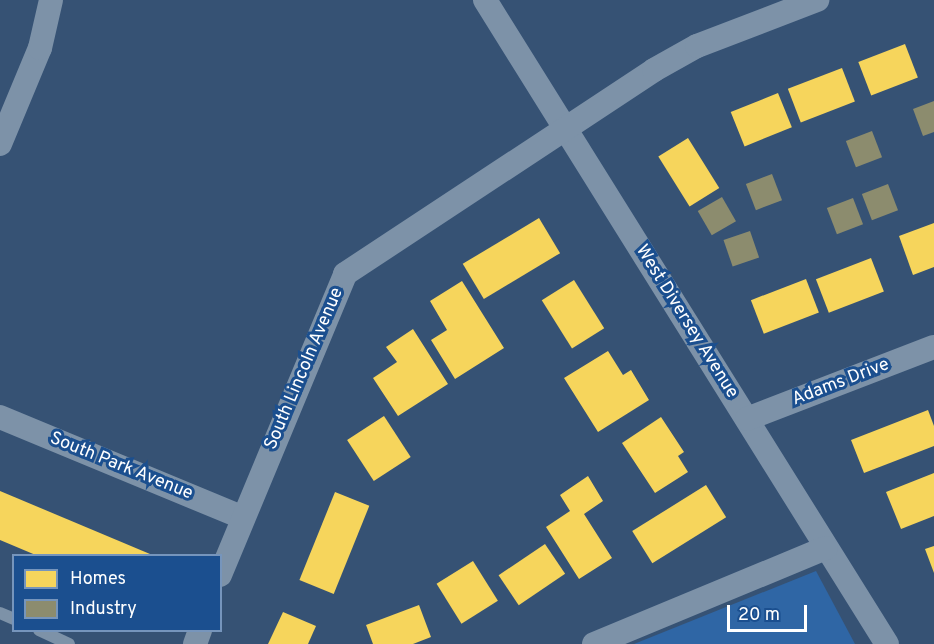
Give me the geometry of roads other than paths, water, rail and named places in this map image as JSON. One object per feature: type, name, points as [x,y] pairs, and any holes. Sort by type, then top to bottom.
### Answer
[{"type":"street","points":[[0,144],[40,48],[51,0]]},
{"type":"street","name":"West Diversey Avenue","points":[[485,0],[887,644]]},
{"type":"street","name":"South Lincoln Avenue","points":[[222,571],[242,517],[345,274],[565,129],[697,46],[818,0]]},
{"type":"street","name":"Adams Drive","points":[[747,419],[934,347]]},
{"type":"street","name":"South Park Avenue","points":[[0,417],[242,517]]},
{"type":"street","points":[[594,644],[826,548]]},
{"type":"lane","points":[[43,632],[69,644]]}]
